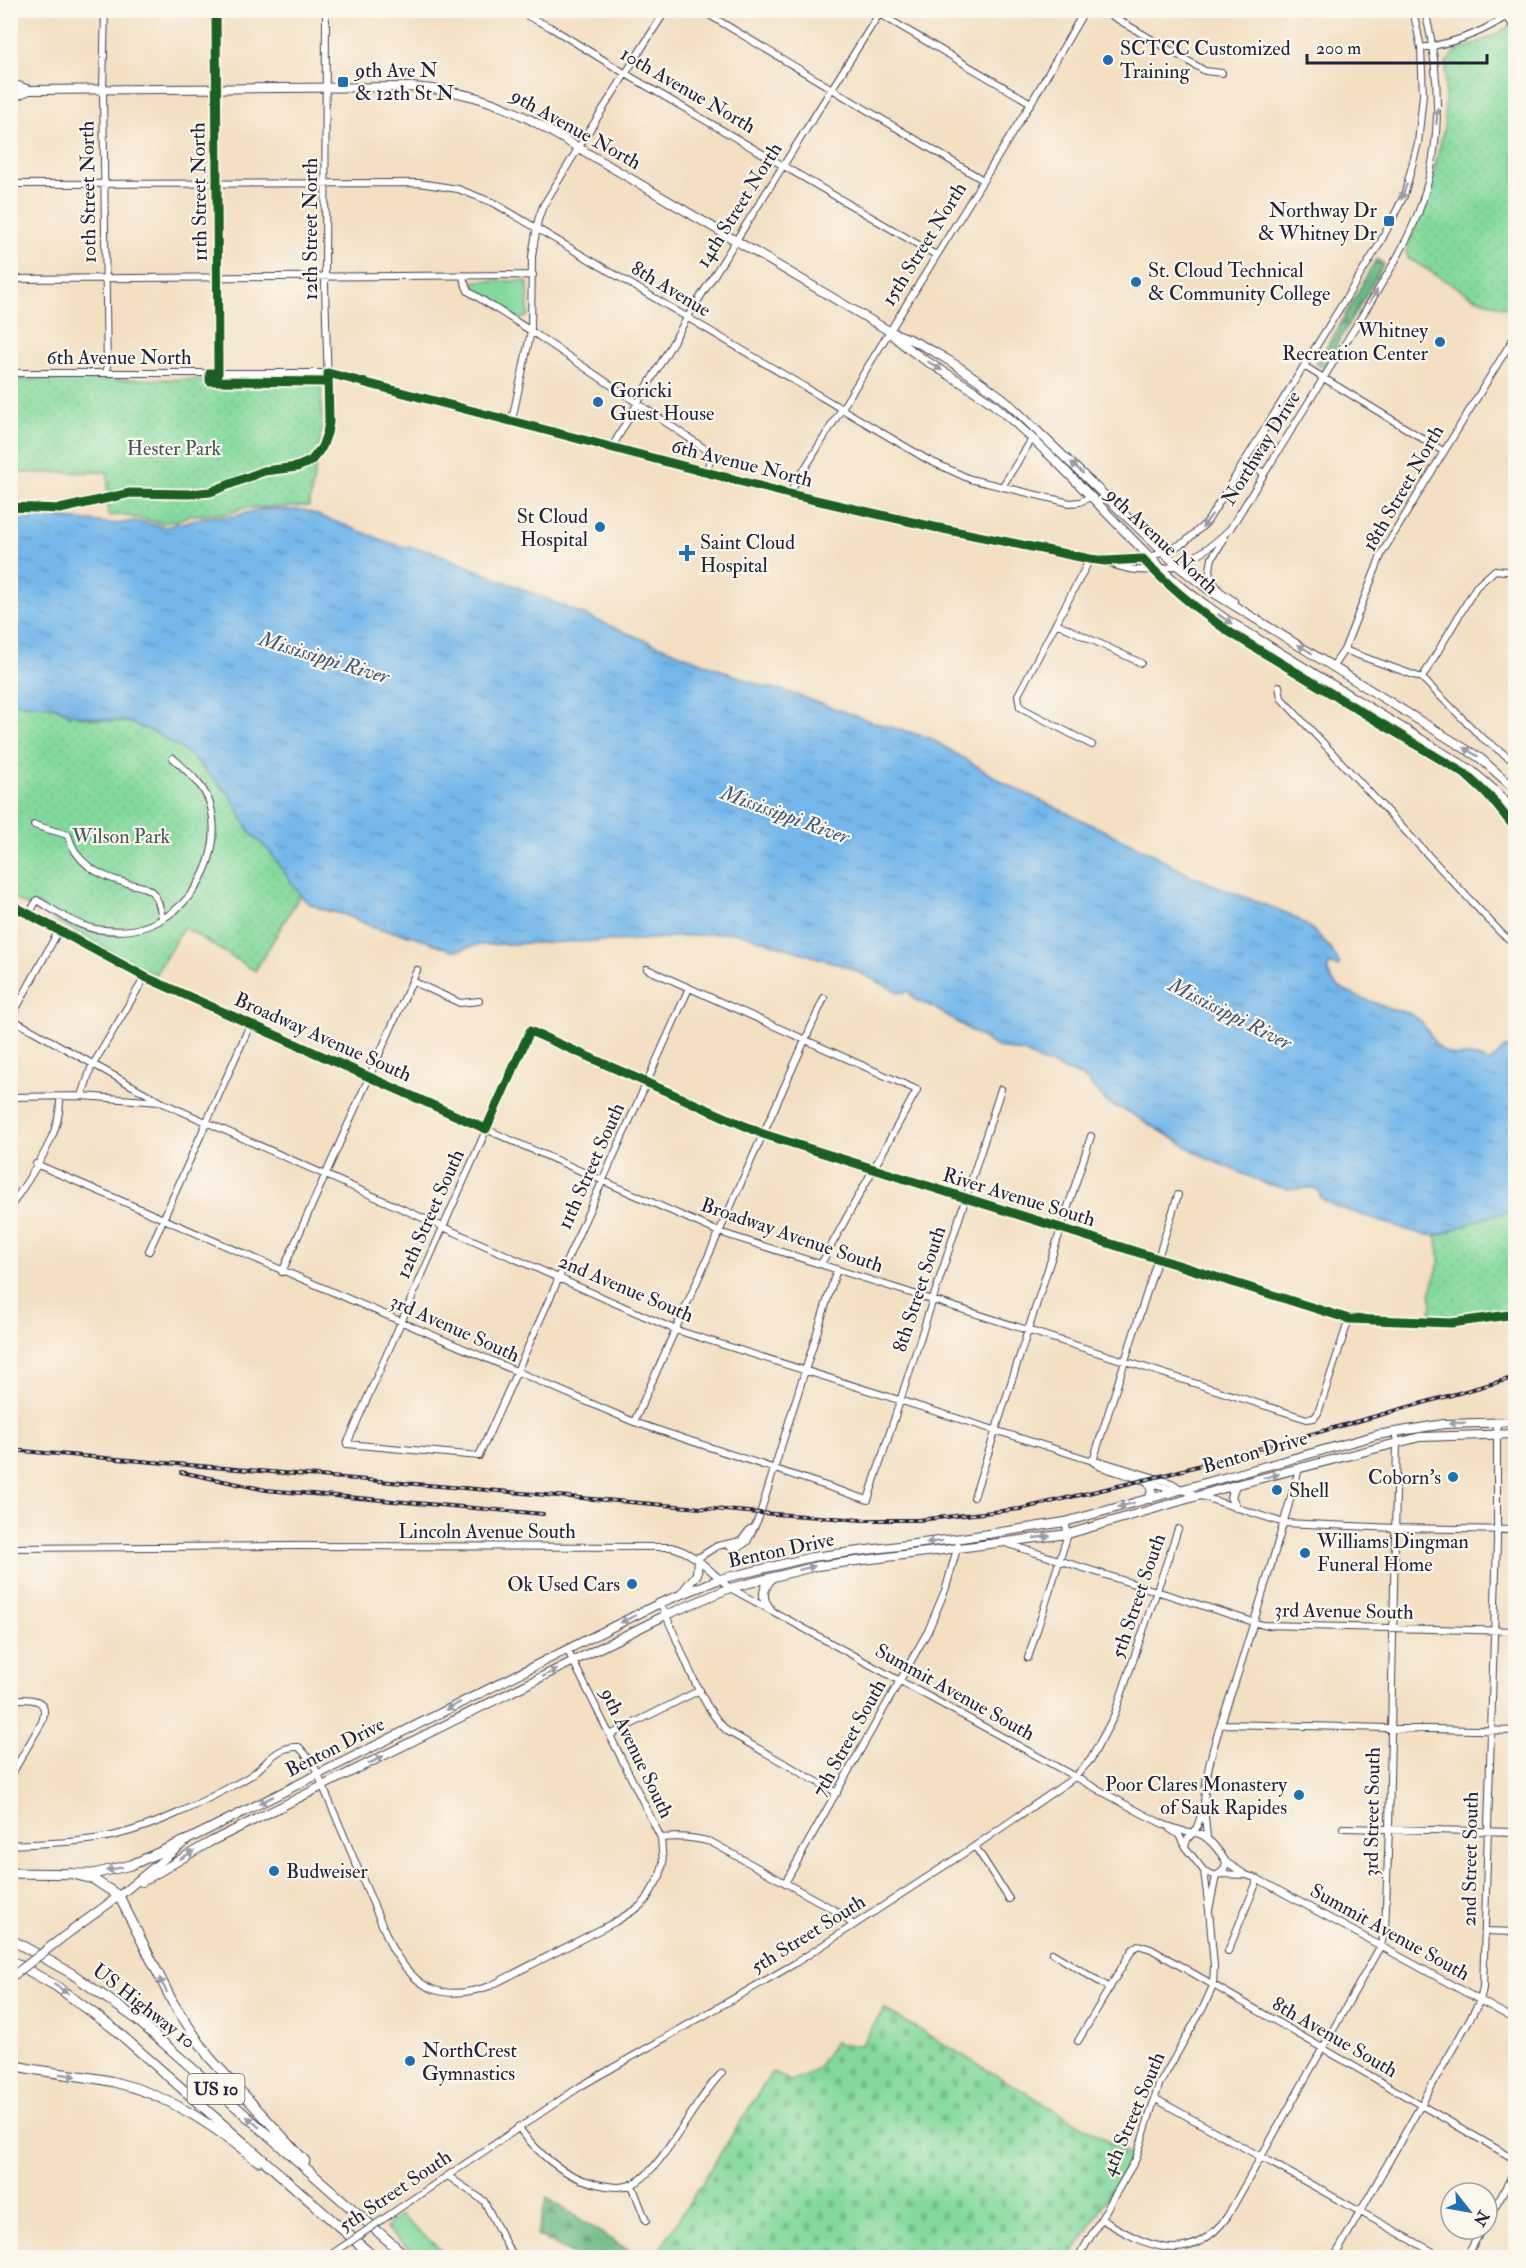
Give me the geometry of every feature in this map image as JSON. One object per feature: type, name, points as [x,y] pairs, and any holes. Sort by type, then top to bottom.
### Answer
[{"type":"highway","points":[[10,1873],[93,1874],[131,1865],[187,1840]]},
{"type":"highway","points":[[69,1873],[93,1879],[119,1896],[173,2003],[209,2057],[348,2206]]},
{"type":"highway","name":"US Highway 10","points":[[10,1939],[71,1973],[135,2018],[408,2258]]},
{"type":"highway","name":"US 10","points":[[10,1960],[56,1986],[103,2020],[192,2095],[375,2258]]},
{"type":"highway","points":[[10,2064],[26,2069],[113,2082],[161,2097],[218,2130],[323,2212]]},
{"type":"main road","name":"9th Avenue North","points":[[10,86],[29,90],[411,87],[464,93],[515,112],[889,331],[908,338],[973,376],[1004,399],[1178,566],[1209,590],[1480,758],[1515,790]]},
{"type":"main road","name":"9th Avenue North","points":[[10,95],[18,95],[29,90]]},
{"type":"main road","name":"9th Avenue North","points":[[889,331],[904,346],[997,407],[1032,439],[1162,570],[1227,620],[1471,770],[1499,794],[1515,815]]},
{"type":"main road","name":"Benton Drive","points":[[10,1978],[119,1896],[187,1840],[660,1603],[720,1580],[812,1557],[959,1539],[1065,1522],[1395,1432],[1444,1424],[1515,1422]]},
{"type":"main road","name":"Benton Drive","points":[[119,1896],[210,1842],[666,1615],[730,1587],[817,1566],[1068,1534],[1235,1485],[1397,1442],[1443,1435],[1515,1434]]},
{"type":"main road","points":[[1149,1483],[1152,1488],[1150,1499]]},
{"type":"main road","points":[[1235,1485],[1231,1497],[1236,1507]]},
{"type":"main road","points":[[679,1596],[697,1574],[698,1558]]},
{"type":"main road","points":[[770,1609],[765,1604],[764,1591],[773,1577]]},
{"type":"street","name":"10th Street North","points":[[105,10],[103,89],[107,373]]},
{"type":"street","name":"11th Street North","points":[[216,10],[218,373]]},
{"type":"street","name":"12th Street North","points":[[10,507],[60,509],[130,493],[210,492],[264,471],[297,467],[312,460],[322,447],[329,422],[325,277],[326,10]]},
{"type":"street","name":"10th Avenue North","points":[[515,10],[550,27],[626,74],[936,255]]},
{"type":"street","points":[[512,420],[531,331],[532,248],[535,227],[543,206],[666,10]]},
{"type":"street","points":[[701,10],[983,180]]},
{"type":"street","name":"15th Street North","points":[[789,494],[1031,103],[1085,10]]},
{"type":"street","points":[[1102,10],[1204,71],[1222,73]]},
{"type":"street","name":"Northway Drive","points":[[1151,557],[1185,542],[1207,522],[1378,245],[1404,196],[1418,143],[1423,95],[1421,48],[1413,10]]},
{"type":"street","name":"Northway Drive","points":[[1162,570],[1178,566],[1214,545],[1230,529],[1398,257],[1423,200],[1435,136],[1438,95],[1434,46],[1425,10]]},
{"type":"street","points":[[1421,48],[1470,36],[1507,17],[1515,10]]},
{"type":"street","points":[[876,12],[1031,103]]},
{"type":"street","name":"14th Street North","points":[[612,447],[687,318],[832,89],[876,12]]},
{"type":"street","points":[[1507,17],[1515,29]]},
{"type":"street","name":"8th Avenue","points":[[10,184],[419,183],[458,189],[494,203],[928,460],[970,479],[1070,503],[1080,502],[1090,497]]},
{"type":"street","points":[[462,275],[468,291],[711,453],[707,473]]},
{"type":"street","points":[[10,279],[532,275]]},
{"type":"street","name":"18th Street North","points":[[1333,666],[1344,650],[1382,553],[1515,334]]},
{"type":"street","points":[[1304,366],[1443,451]]},
{"type":"street","name":"6th Avenue North","points":[[10,373],[328,373],[789,494],[945,529],[1090,559],[1105,561],[1151,557]]},
{"type":"street","points":[[1002,487],[1032,439]]},
{"type":"street","points":[[1245,462],[1264,473]]},
{"type":"street","points":[[1230,529],[1212,558],[1209,576],[1220,591],[1260,622]]},
{"type":"street","points":[[1090,559],[1018,695],[1020,707],[1092,745]]},
{"type":"street","name":"6th Avenue North","points":[[1105,561],[1126,570],[1162,570]]},
{"type":"street","points":[[1422,678],[1476,587],[1495,570],[1515,572]]},
{"type":"street","points":[[1056,623],[1141,663]]},
{"type":"street","points":[[1344,650],[1422,678],[1481,737],[1515,763]]},
{"type":"street","points":[[1279,687],[1281,698],[1501,933],[1515,945]]},
{"type":"street","points":[[28,914],[37,900],[92,928],[117,930],[141,928],[162,918],[182,903],[203,877],[212,855],[215,829],[210,802],[196,781],[173,758]]},
{"type":"street","points":[[34,825],[68,835],[75,852],[84,864],[106,877],[145,886],[159,902],[162,918]]},
{"type":"street","name":"Broadway Avenue South","points":[[10,904],[145,977],[719,1232],[1307,1419],[1314,1418],[1318,1413],[1348,1319]]},
{"type":"street","points":[[11,1097],[11,1018],[59,930]]},
{"type":"street","points":[[647,969],[917,1089],[821,1264]]},
{"type":"street","points":[[282,1272],[417,970]]},
{"type":"street","points":[[82,1096],[94,1062],[145,977]]},
{"type":"street","points":[[412,981],[460,1003],[479,1001]]},
{"type":"street","name":"11th Street South","points":[[479,1456],[688,988]]},
{"type":"street","points":[[634,1422],[824,998]]},
{"type":"street","name":"2nd Avenue South","points":[[11,1018],[94,1062],[163,1103],[676,1330],[1093,1461],[1172,1483],[1182,1490]]},
{"type":"street","points":[[149,1251],[165,1220],[250,1025]]},
{"type":"street","name":"River Avenue South","points":[[530,1031],[763,1134],[1348,1319],[1451,1323],[1515,1314]]},
{"type":"street","name":"12th Street South","points":[[479,1456],[347,1444],[530,1031]]},
{"type":"street","name":"8th Street South","points":[[868,1500],[1001,1089]]},
{"type":"street","name":"2nd Avenue South","points":[[11,1097],[82,1096],[163,1103]]},
{"type":"street","points":[[10,1208],[56,1130],[61,1113],[60,1097]]},
{"type":"street","points":[[974,1497],[1091,1136]]},
{"type":"street","name":"3rd Avenue South","points":[[36,1164],[634,1422],[868,1500]]},
{"type":"street","points":[[10,1190],[21,1190]]},
{"type":"street","points":[[1093,1461],[1178,1195]]},
{"type":"street","points":[[698,1558],[717,1546],[729,1545],[732,1548],[738,1548],[751,1538],[837,1269]]},
{"type":"street","name":"2nd Street South","points":[[1334,2258],[1480,2001],[1483,1988],[1497,1529],[1497,1422]]},
{"type":"street","name":"3rd Street South","points":[[1101,2219],[1159,2252],[1175,2254],[1198,2248],[1207,2243],[1221,2227],[1381,1945],[1385,1931],[1389,1829],[1396,1528],[1397,1442],[1395,1432]]},
{"type":"street","name":"2nd Avenue South","points":[[1093,1461],[1101,1467],[1149,1483],[1168,1489],[1182,1490],[1284,1522],[1396,1528],[1515,1530]]},
{"type":"street","points":[[1207,1837],[1204,1806],[1206,1775],[1299,1469]]},
{"type":"street","points":[[1028,1658],[1068,1534],[1065,1522]]},
{"type":"street","name":"5th Street South","points":[[326,2258],[581,2086],[794,1964],[1076,1777],[1091,1759],[1114,1716],[1178,1529]]},
{"type":"street","name":"7th Street South","points":[[785,1883],[931,1624],[946,1587],[959,1539]]},
{"type":"street","name":"3rd Avenue South","points":[[1005,1543],[1156,1593],[1263,1625],[1515,1631]]},
{"type":"street","name":"Lincoln Avenue South","points":[[10,1548],[671,1547],[684,1550],[698,1558],[730,1587]]},
{"type":"street","name":"Summit Avenue South","points":[[730,1587],[1165,1825],[1179,1835],[1204,1871],[1217,1875],[1246,1875]]},
{"type":"street","points":[[660,1603],[700,1690],[718,1723],[727,1731],[837,1792]]},
{"type":"street","name":"9th Avenue South","points":[[567,1649],[661,1838],[688,1837],[711,1842],[840,1913],[853,1925]]},
{"type":"street","points":[[610,1736],[700,1690]]},
{"type":"street","points":[[10,1699],[38,1701],[44,1707],[45,1713],[10,1777]]},
{"type":"street","points":[[1222,1724],[1515,1731]]},
{"type":"street","points":[[10,1845],[113,1836],[157,1823],[253,1774],[276,1752],[287,1746],[299,1747],[314,1763],[396,1955],[405,1968],[428,1988],[440,1992],[469,1993],[490,1986],[626,1916],[646,1900],[660,1876],[663,1863],[661,1838]]},
{"type":"street","points":[[1185,1846],[1193,1834],[1204,1806]]},
{"type":"street","name":"Summit Avenue South","points":[[1165,1825],[1193,1834],[1200,1833],[1207,1837],[1226,1862],[1246,1875],[1258,1879],[1381,1945],[1515,2020]]},
{"type":"street","points":[[1343,1828],[1515,1832]]},
{"type":"street","points":[[975,1846],[1009,1899]]},
{"type":"street","points":[[1217,1875],[1224,1870],[1226,1862]]},
{"type":"street","name":"4th Street South","points":[[1078,2258],[1136,2159],[1154,2098],[1169,2065],[1204,2006],[1213,1986],[1214,1965],[1204,1871]]},
{"type":"street","name":"4th Street South","points":[[1209,1910],[1217,1875]]},
{"type":"street","points":[[1228,1951],[1258,1879]]},
{"type":"street","points":[[1485,1931],[1515,1932]]},
{"type":"street","name":"8th Avenue South","points":[[1110,1988],[1132,1950],[1138,1946],[1151,1949],[1515,2160]]},
{"type":"street","points":[[1052,1953],[1110,1988],[1078,2041]]},
{"type":"street","points":[[519,2127],[544,2157],[573,2176],[601,2185],[632,2185],[661,2158],[704,2092],[722,2073]]},
{"type":"street","points":[[1154,2098],[1443,2258]]},
{"type":"street","points":[[1499,2199],[1515,2169]]},
{"type":"street","points":[[448,2176],[484,2201],[507,2246],[516,2258]]},
{"type":"street","points":[[632,2185],[646,2222]]},
{"type":"street","points":[[1466,2258],[1475,2241]]},
{"type":"green space","points":[[1515,22],[1515,311],[1473,297],[1408,258],[1406,251],[1429,192],[1444,128],[1446,63],[1456,52],[1497,34]]},
{"type":"green space","points":[[1376,259],[1384,264],[1323,368],[1315,363],[1332,339]]},
{"type":"green space","points":[[476,281],[526,281],[528,284],[528,316],[520,320],[474,291],[472,284]]},
{"type":"green space","name":"Hester Park","points":[[10,379],[321,380],[322,430],[309,506],[241,508],[231,513],[190,515],[176,521],[161,523],[122,515],[108,516],[108,472],[11,473]]},
{"type":"green space","name":"Wilson Park","points":[[10,703],[54,706],[70,714],[92,719],[131,723],[168,738],[192,757],[230,795],[250,832],[271,853],[300,895],[255,971],[184,927],[155,975],[11,897]]},
{"type":"green space","points":[[1515,1210],[1515,1309],[1461,1316],[1429,1317],[1432,1303],[1430,1295],[1440,1259],[1436,1236],[1484,1218]]},
{"type":"green space","points":[[884,2009],[1130,2154],[1122,2174],[1071,2257],[655,2257],[772,2072],[790,2081],[799,2079],[817,2068],[835,2042],[840,2045],[861,2045]]},
{"type":"green space","points":[[547,2198],[639,2257],[577,2257],[537,2235]]},
{"type":"green space","points":[[400,2215],[449,2257],[419,2257],[385,2228]]},
{"type":"water","name":"Mississippi River","points":[[263,509],[304,510],[399,546],[429,550],[637,637],[762,686],[785,691],[873,722],[930,738],[1008,785],[1151,853],[1189,875],[1291,915],[1319,936],[1335,956],[1340,964],[1338,967],[1329,964],[1328,972],[1336,985],[1358,997],[1415,1017],[1445,1052],[1456,1056],[1477,1057],[1489,1063],[1505,1048],[1515,1047],[1515,1210],[1484,1218],[1436,1236],[1420,1234],[1334,1206],[1322,1199],[1314,1188],[1288,1189],[1267,1184],[1206,1158],[1127,1111],[1110,1105],[1083,1077],[1026,1053],[997,1047],[933,1007],[916,1000],[909,992],[898,992],[848,967],[735,932],[640,940],[478,945],[451,950],[414,936],[377,929],[343,914],[324,910],[308,903],[271,853],[250,832],[230,795],[192,757],[157,733],[131,723],[70,714],[54,706],[11,703],[11,517],[67,516],[67,519],[117,524],[134,521],[166,527],[204,517],[233,516]]},
{"type":"railway","points":[[10,1450],[760,1513],[863,1520],[918,1520],[1020,1509],[1165,1475],[1516,1377]]},
{"type":"railway","points":[[181,1472],[266,1490],[543,1514]]},
{"type":"cycle path","points":[[216,10],[218,373],[210,373],[210,381],[328,382]]},
{"type":"cycle path","points":[[10,507],[60,509],[130,493],[210,492],[264,471],[297,467],[311,461],[322,447],[327,433],[329,422],[328,373],[789,494],[1090,559],[1105,561],[1143,559],[1185,598],[1231,633],[1465,774],[1490,797],[1516,829]]},
{"type":"cycle path","points":[[10,904],[145,977],[486,1129],[530,1031],[763,1134],[1349,1319],[1451,1323],[1516,1314]]},
{"type":"place","name":"SCTCC Customized Training","points":[[1108,60]]},
{"type":"place","name":"9th Ave N & 12th St N","points":[[343,82]]},
{"type":"place","name":"Northway Dr & Whitney Dr","points":[[1389,221]]},
{"type":"place","name":"St. Cloud Technical & Community College","points":[[1136,282]]},
{"type":"place","name":"Whitney Recreation Center","points":[[1440,342]]},
{"type":"place","name":"Goricki Guest House","points":[[598,402]]},
{"type":"place","name":"St Cloud Hospital","points":[[600,527]]},
{"type":"place","name":"Saint Cloud Hospital","points":[[687,553]]},
{"type":"place","name":"Coborn's","points":[[1453,1477]]},
{"type":"place","name":"Shell","points":[[1277,1490]]},
{"type":"place","name":"Williams Dingman Funeral Home","points":[[1305,1553]]},
{"type":"place","name":"Ok Used Cars","points":[[632,1584]]},
{"type":"place","name":"Poor Clares Monastery of Sauk Rapides","points":[[1299,1795]]},
{"type":"place","name":"Budweiser","points":[[274,1871]]},
{"type":"place","name":"NorthCrest Gymnastics","points":[[410,2061]]}]
